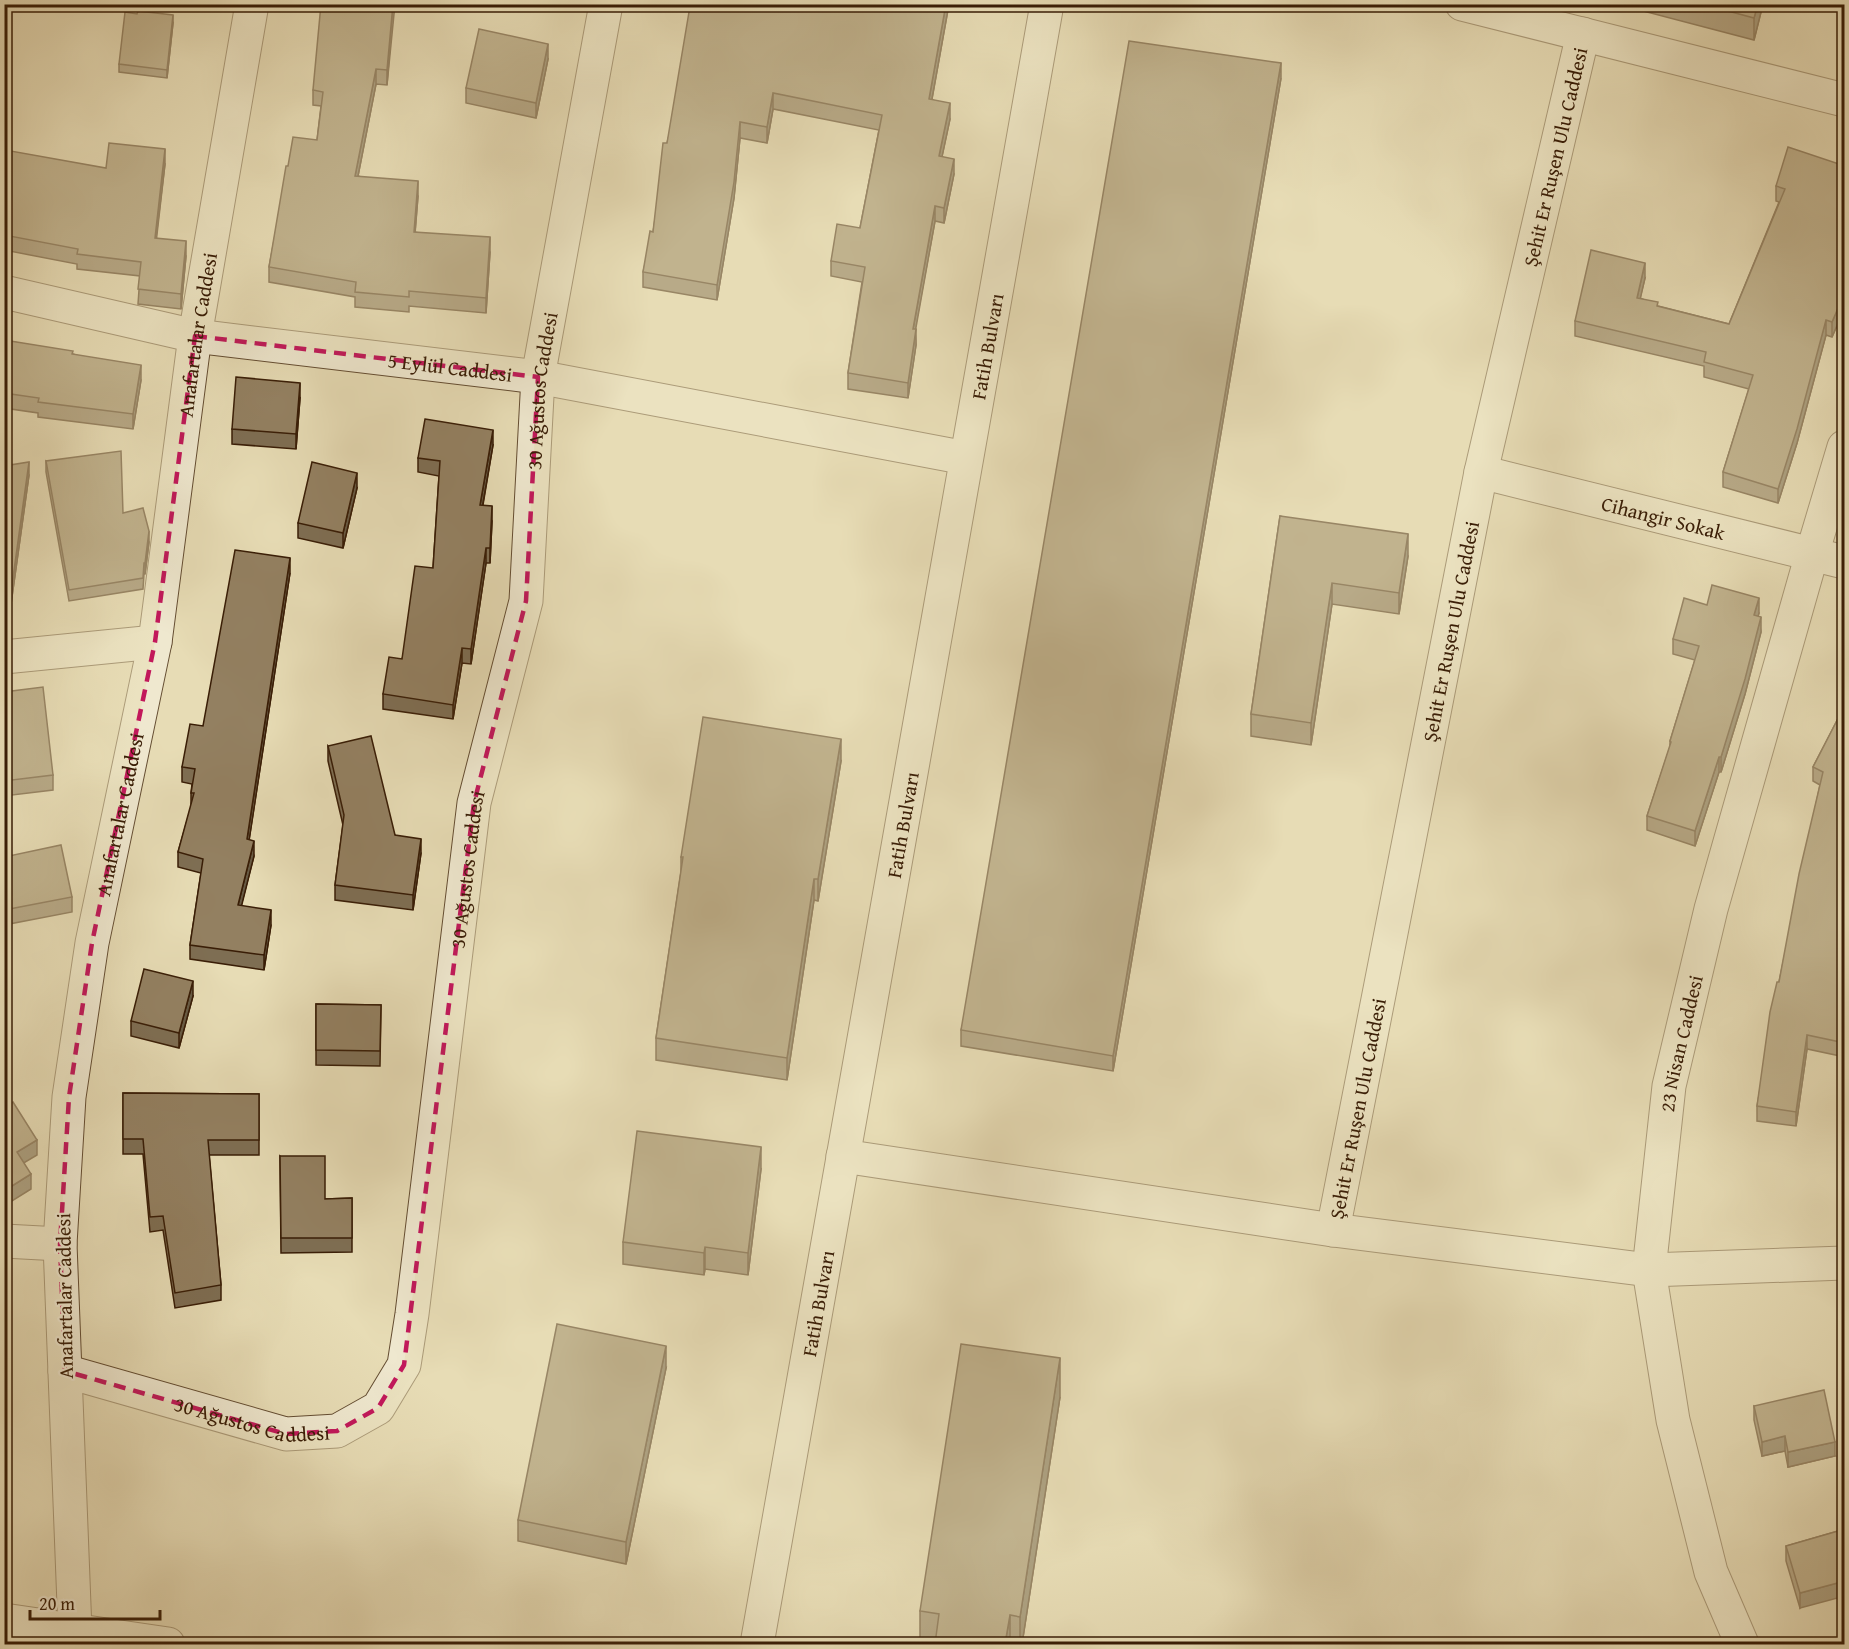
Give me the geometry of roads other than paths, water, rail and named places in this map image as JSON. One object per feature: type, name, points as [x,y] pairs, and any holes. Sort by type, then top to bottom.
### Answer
[{"type":"street","name":"Anafartalar Caddesi","points":[[75,1631],[60,1244],[69,1097],[92,944],[155,642],[195,336],[252,4]]},
{"type":"street","name":"30 Ağustos Caddesi","points":[[65,1371],[286,1434],[337,1431],[378,1408],[404,1365],[474,803],[526,601],[538,377],[606,4]]},
{"type":"street","name":"Fatih Bulvarı","points":[[757,1644],[1047,4]]},
{"type":"street","points":[[1462,4],[1845,100]]},
{"type":"street","name":"Şehit Er Ruşen Ulu Caddesi","points":[[1333,1230],[1481,472],[1582,34]]},
{"type":"street","name":"5 Eylül Caddesi","points":[[4,292],[195,336],[538,377],[966,458]]},
{"type":"street","name":"23 Nisan Caddesi","points":[[1742,1644],[1711,1572],[1673,1420],[1649,1270],[1669,1086],[1711,909],[1812,554],[1845,447]]},
{"type":"street","name":"Cihangir Sokak","points":[[1481,472],[1845,562]]},
{"type":"street","points":[[4,657],[155,642]]},
{"type":"street","points":[[843,1156],[1333,1230],[1649,1270],[1845,1263]]},
{"type":"street","points":[[4,1241],[60,1244]]},
{"type":"street","points":[[4,1620],[168,1644]]}]
